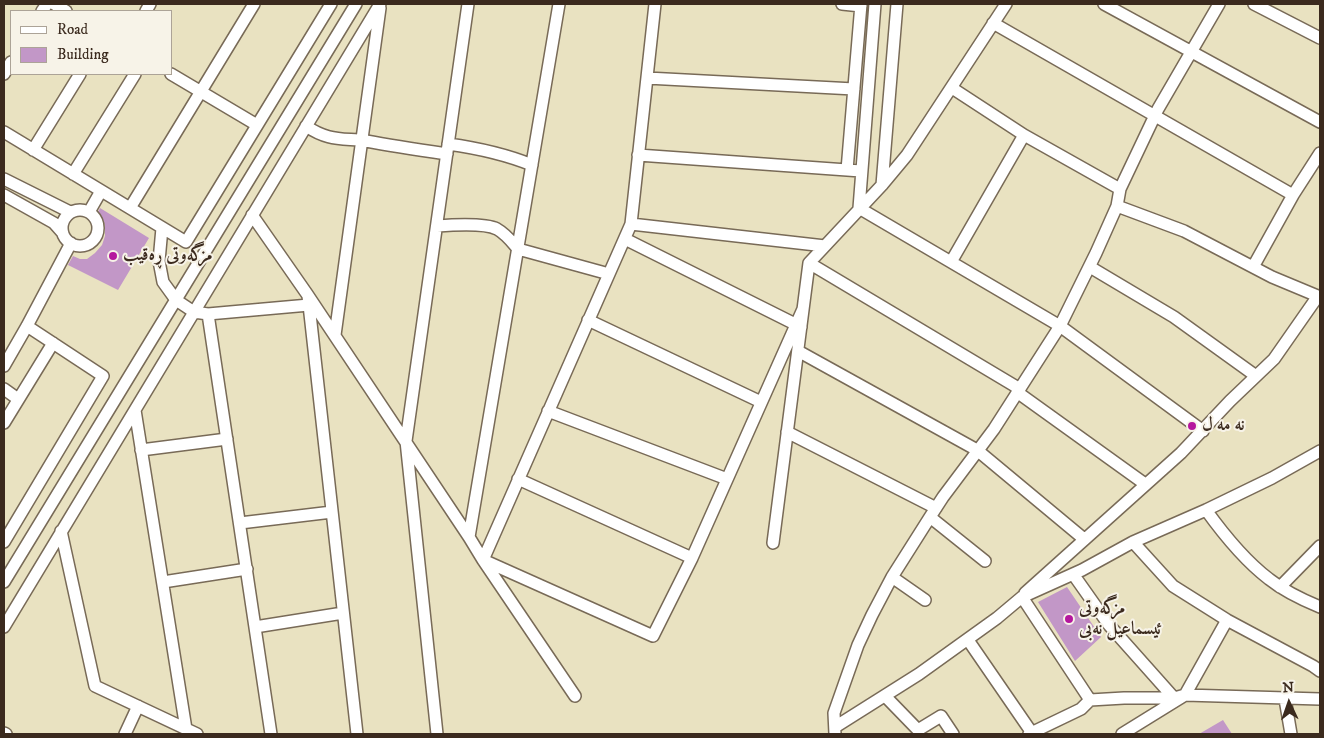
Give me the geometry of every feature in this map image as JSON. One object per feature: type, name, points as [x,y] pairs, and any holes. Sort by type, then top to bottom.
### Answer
[{"type":"street","points":[[130,208],[254,4]]},
{"type":"street","points":[[4,132],[186,242],[331,4]]},
{"type":"street","points":[[4,582],[356,4]]},
{"type":"street","points":[[4,627],[380,4]]},
{"type":"street","points":[[335,335],[380,4]]},
{"type":"street","points":[[437,734],[406,441],[468,4]]},
{"type":"street","points":[[470,537],[560,4]]},
{"type":"street","points":[[483,560],[631,224],[655,4]]},
{"type":"street","points":[[842,4],[861,5],[847,170]]},
{"type":"street","points":[[859,208],[875,4]]},
{"type":"street","points":[[882,185],[897,4]]},
{"type":"street","points":[[483,560],[653,636],[692,558],[761,402],[798,326],[803,309],[809,263],[882,185],[907,155],[1006,4]]},
{"type":"street","points":[[1104,4],[1320,122]]},
{"type":"street","points":[[835,730],[834,713],[858,645],[892,577],[933,512],[994,429],[1060,326],[1090,268],[1117,206],[1120,190],[1155,117],[1219,4]]},
{"type":"street","points":[[1254,4],[1320,38]]},
{"type":"street","points":[[993,23],[1293,195]]},
{"type":"street","points":[[34,150],[79,75]]},
{"type":"street","points":[[73,174],[134,75]]},
{"type":"street","points":[[172,75],[257,125]]},
{"type":"street","points":[[647,78],[854,89]]},
{"type":"street","points":[[952,88],[1024,135],[1120,190]]},
{"type":"street","points":[[306,126],[318,134],[334,138],[502,154],[532,165]]},
{"type":"street","points":[[951,262],[1024,135]]},
{"type":"street","points":[[1253,267],[1293,195],[1320,153]]},
{"type":"street","points":[[638,156],[862,171]]},
{"type":"street","points":[[4,179],[70,212]]},
{"type":"street","points":[[89,212],[101,191]]},
{"type":"street","points":[[4,195],[54,223],[65,239],[77,246],[85,245],[96,237],[98,223],[89,212],[82,210],[70,212],[64,218],[62,232]]},
{"type":"street","points":[[835,730],[998,618],[1203,431],[1230,401],[1274,359],[1319,297],[1253,267],[1184,231],[1117,206]]},
{"type":"street","points":[[859,208],[1060,326],[1203,431]]},
{"type":"street","points":[[252,215],[308,299],[335,335],[575,696]]},
{"type":"street","points":[[437,226],[459,224],[496,228],[509,238],[518,249],[609,274]]},
{"type":"street","points":[[631,224],[825,246]]},
{"type":"street","points":[[162,228],[159,261],[163,282],[176,300],[194,312],[208,314],[308,299]]},
{"type":"street","points":[[625,239],[798,326]]},
{"type":"street","points":[[4,366],[71,243]]},
{"type":"street","points":[[809,263],[1018,391],[1145,484]]},
{"type":"street","points":[[1090,268],[1174,317],[1256,376]]},
{"type":"street","points":[[308,299],[357,734]]},
{"type":"street","points":[[208,314],[272,734]]},
{"type":"street","points":[[588,320],[761,402]]},
{"type":"street","points":[[4,542],[103,376],[27,326]]},
{"type":"street","points":[[773,543],[798,351],[798,326]]},
{"type":"street","points":[[4,423],[53,343]]},
{"type":"street","points":[[798,351],[977,450],[1084,539]]},
{"type":"street","points":[[4,390],[18,399]]},
{"type":"street","points":[[135,410],[186,729]]},
{"type":"street","points":[[548,411],[727,479]]},
{"type":"street","points":[[787,432],[933,512],[985,561]]},
{"type":"street","points":[[141,450],[227,439]]},
{"type":"street","points":[[1018,600],[1073,574],[1133,542],[1272,478],[1320,451]]},
{"type":"street","points":[[518,479],[692,558]]},
{"type":"street","points":[[1206,510],[1226,537],[1261,573],[1280,586],[1320,607]]},
{"type":"street","points":[[240,523],[332,512]]},
{"type":"street","points":[[62,531],[95,686],[197,734]]},
{"type":"street","points":[[1133,542],[1173,586],[1227,620],[1320,671]]},
{"type":"street","points":[[1280,586],[1320,546]]},
{"type":"street","points":[[163,582],[247,570]]},
{"type":"street","points":[[1073,574],[1108,625],[1179,697]]},
{"type":"street","points":[[892,577],[925,600]]},
{"type":"street","points":[[1018,600],[1090,700]]},
{"type":"street","points":[[255,627],[343,613]]},
{"type":"street","points":[[1130,732],[1179,697],[1227,620]]},
{"type":"street","points":[[968,640],[1030,734],[1081,709],[1090,700],[1179,697],[1320,699]]},
{"type":"street","points":[[884,696],[918,730],[941,716],[953,734]]},
{"type":"street","points":[[1284,699],[1291,734]]},
{"type":"street","points":[[125,734],[138,706]]},
{"type":"building","points":[[100,208],[149,238],[118,290],[68,265],[73,256],[87,259],[102,245],[105,227],[104,221],[97,214]]},
{"type":"building","name":"مزگەوتی ئیسماعیل نەبی","points":[[1067,587],[1101,637],[1075,661],[1038,602]]},
{"type":"building","points":[[1223,720],[1232,734],[1199,734]]},
{"type":"place","name":"مزگەوتی ڕەقیب","points":[[113,256]]},
{"type":"place","name":"نه مه ل","points":[[1192,426]]},
{"type":"place","name":"مزگەوتی ئیسماعیل نەبی","points":[[1069,619]]}]
